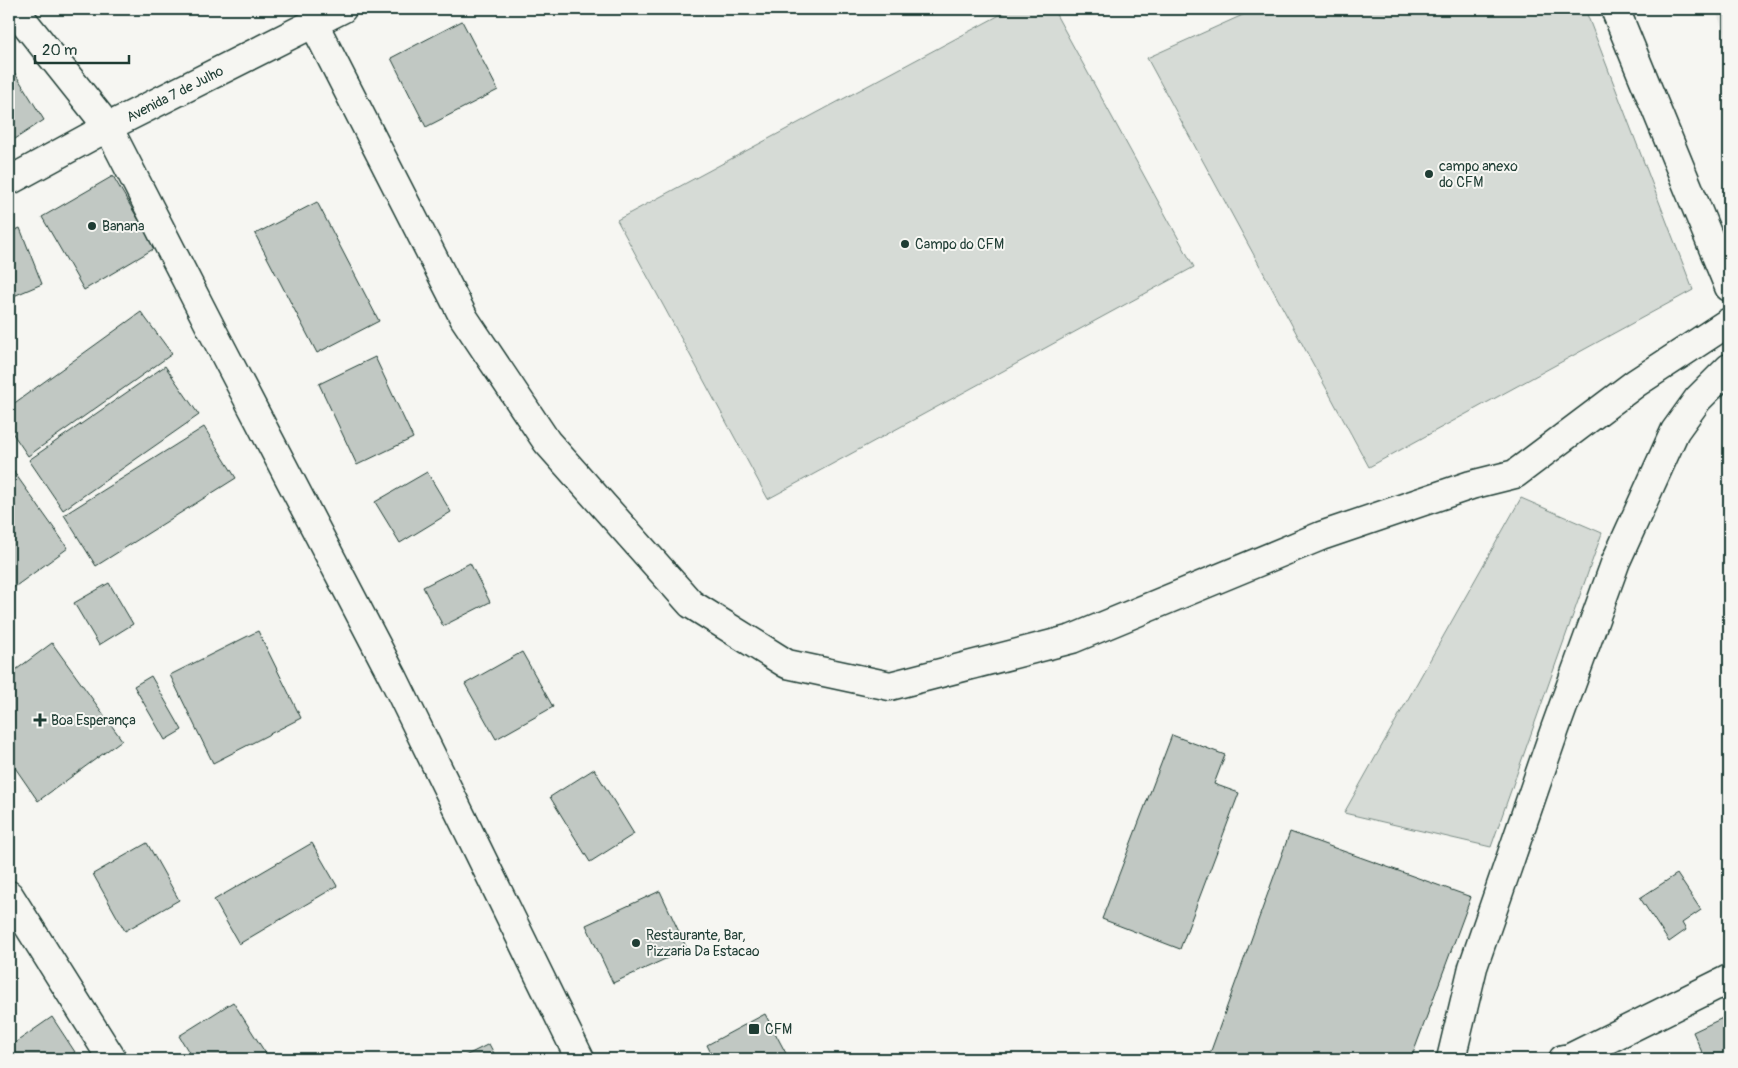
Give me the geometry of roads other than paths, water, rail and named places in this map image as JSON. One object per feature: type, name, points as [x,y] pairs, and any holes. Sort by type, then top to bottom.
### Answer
[{"type":"street","points":[[14,9],[108,127],[394,679],[580,1059]]},
{"type":"street","name":"Avenida 7 de Julho","points":[[9,181],[108,127],[342,9]]},
{"type":"street","points":[[1615,9],[1729,288]]},
{"type":"street","points":[[314,24],[464,318],[547,442],[691,604],[787,664],[890,686],[1072,639],[1321,536],[1471,485],[1515,474],[1636,383],[1729,322]]},
{"type":"street","points":[[1451,1059],[1473,967],[1555,729],[1616,561],[1675,431],[1698,399],[1729,368]]},
{"type":"street","points":[[9,895],[112,1059]]},
{"type":"street","points":[[1564,1059],[1570,1058],[1729,979]]},
{"type":"place","name":"campo anexo do CFM","points":[[1429,174]]},
{"type":"place","name":"Banana","points":[[92,226]]},
{"type":"place","name":"Campo do CFM","points":[[905,244]]},
{"type":"place","name":"Boa Esperança","points":[[40,720]]},
{"type":"place","name":"Restaurante, Bar, Pizzaria Da Estacao","points":[[636,943]]},
{"type":"place","name":"CFM","points":[[754,1029]]}]
